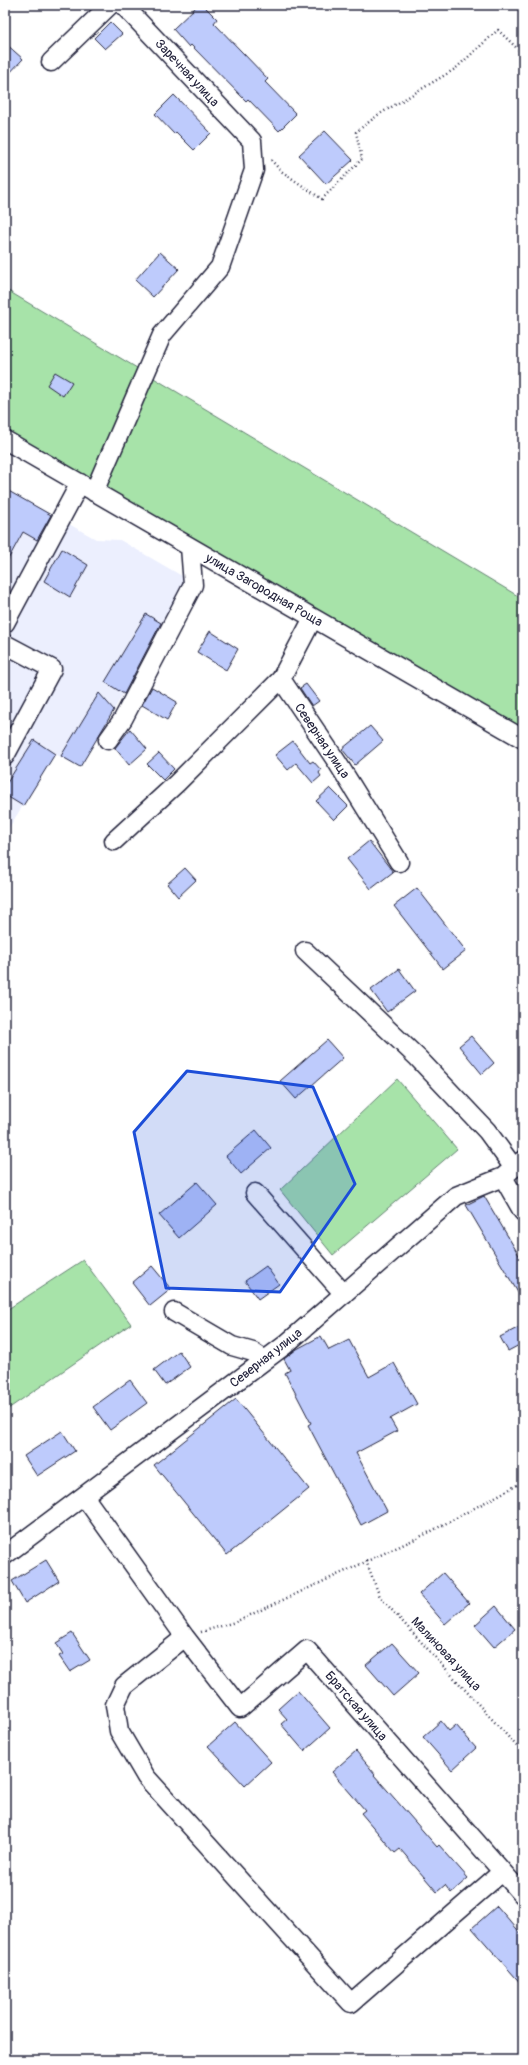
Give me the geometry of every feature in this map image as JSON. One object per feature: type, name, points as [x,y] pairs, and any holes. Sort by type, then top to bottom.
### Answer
[{"type":"street","points":[[51,62],[110,5]]},
{"type":"street","name":"Заречная улица","points":[[123,5],[252,141]]},
{"type":"street","points":[[5,623],[87,488],[162,335],[220,267],[254,170],[252,141]]},
{"type":"street","name":"улица Загородная Роща","points":[[5,440],[523,739]]},
{"type":"street","points":[[108,740],[123,719],[193,585],[190,547]]},
{"type":"street","points":[[114,841],[177,783],[281,679],[313,618]]},
{"type":"street","points":[[5,644],[52,669],[5,756]]},
{"type":"street","name":"Северная улица","points":[[281,679],[338,762],[399,862]]},
{"type":"street","points":[[305,952],[418,1058],[487,1131],[513,1168],[523,1212]]},
{"type":"street","name":"Северная улица","points":[[5,1555],[285,1345],[456,1196],[513,1168]]},
{"type":"street","points":[[255,1194],[344,1294]]},
{"type":"street","points":[[174,1312],[232,1346],[253,1352],[265,1360]]},
{"type":"street","points":[[84,1496],[185,1637],[124,1686],[115,1705],[119,1731],[146,1777],[351,2003],[502,1872]]},
{"type":"street","name":"Братская улица","points":[[185,1637],[240,1708],[307,1650],[523,1895]]},
{"type":"path","points":[[252,141],[281,171],[322,199],[362,159],[356,132],[378,115],[455,69],[498,30],[523,54]]},
{"type":"path","points":[[185,1637],[235,1622],[426,1534],[523,1482]]},
{"type":"path","name":"Малиновая улица","points":[[366,1561],[380,1597],[523,1752]]},
{"type":"highlighted area","points":[[187,1071],[313,1087],[355,1184],[280,1292],[166,1288],[134,1132]]},
{"type":"shaded area","points":[[5,489],[96,539],[120,540],[182,576],[183,593],[80,767],[55,754],[5,834]]},
{"type":"green space","points":[[5,289],[523,599],[523,732],[5,440]]},
{"type":"green space","points":[[397,1079],[457,1149],[333,1255],[280,1190]]},
{"type":"green space","points":[[83,1260],[131,1324],[5,1411],[5,1311]]},
{"type":"building","points":[[198,5],[203,5],[217,19],[214,23],[268,79],[265,82],[296,114],[279,131],[248,99],[246,101],[191,45],[189,47],[173,29]]},
{"type":"building","points":[[110,22],[122,34],[105,49],[94,38]]},
{"type":"building","points":[[5,43],[23,59],[5,78]]},
{"type":"building","points":[[174,95],[211,133],[194,150],[176,132],[174,134],[155,114]]},
{"type":"building","points":[[325,131],[353,160],[326,184],[299,155]]},
{"type":"building","points":[[160,252],[179,269],[153,297],[135,280]]},
{"type":"building","points":[[55,372],[72,382],[63,396],[47,385]]},
{"type":"building","points":[[5,489],[51,515],[37,540],[23,532],[5,565]]},
{"type":"building","points":[[62,549],[88,565],[70,597],[44,581]]},
{"type":"building","points":[[146,614],[161,623],[124,694],[105,682]]},
{"type":"building","points":[[210,631],[238,649],[226,670],[197,652]]},
{"type":"building","points":[[306,684],[319,701],[312,706],[300,688]]},
{"type":"building","points":[[152,687],[177,702],[167,720],[142,705]]},
{"type":"building","points":[[99,693],[114,710],[80,767],[61,756]]},
{"type":"building","points":[[370,726],[383,741],[355,765],[342,749]]},
{"type":"building","points":[[130,729],[147,749],[129,765],[115,748]]},
{"type":"building","points":[[34,740],[55,754],[23,806],[5,795],[5,786]]},
{"type":"building","points":[[293,741],[310,763],[313,761],[321,770],[319,773],[321,776],[313,783],[296,763],[288,770],[275,755]]},
{"type":"building","points":[[159,753],[174,769],[163,780],[147,764]]},
{"type":"building","points":[[330,788],[348,806],[334,820],[316,801]]},
{"type":"building","points":[[369,841],[393,872],[371,889],[347,859]]},
{"type":"building","points":[[185,868],[196,880],[178,897],[167,884]]},
{"type":"building","points":[[417,888],[466,951],[443,969],[394,906]]},
{"type":"building","points":[[399,969],[415,991],[387,1012],[371,990]]},
{"type":"building","points":[[471,1036],[494,1063],[482,1074],[459,1046]]},
{"type":"building","points":[[327,1040],[343,1058],[296,1099],[280,1081]]},
{"type":"building","points":[[256,1130],[271,1148],[241,1174],[226,1156]]},
{"type":"building","points":[[197,1182],[217,1205],[179,1238],[159,1215]]},
{"type":"building","points":[[484,1196],[523,1262],[523,1301],[466,1205]]},
{"type":"building","points":[[152,1266],[171,1289],[150,1306],[132,1283]]},
{"type":"building","points":[[266,1266],[279,1284],[258,1299],[245,1281]]},
{"type":"building","points":[[523,1325],[523,1343],[508,1351],[500,1337]]},
{"type":"building","points":[[321,1336],[329,1350],[349,1340],[369,1377],[394,1363],[417,1404],[390,1419],[397,1431],[356,1453],[387,1511],[361,1525],[308,1425],[311,1423],[285,1373],[290,1370],[284,1359],[297,1349]]},
{"type":"building","points":[[179,1351],[190,1367],[165,1385],[154,1370]]},
{"type":"building","points":[[130,1380],[147,1403],[110,1430],[93,1407]]},
{"type":"building","points":[[236,1399],[309,1489],[227,1555],[154,1465]]},
{"type":"building","points":[[62,1431],[75,1451],[37,1476],[24,1456]]},
{"type":"building","points":[[46,1560],[59,1581],[25,1603],[12,1581]]},
{"type":"building","points":[[443,1573],[469,1603],[445,1624],[419,1594]]},
{"type":"building","points":[[496,1606],[515,1629],[494,1647],[475,1625]]},
{"type":"building","points":[[72,1633],[90,1660],[70,1672],[59,1656],[63,1654],[56,1643]]},
{"type":"building","points":[[392,1643],[419,1673],[393,1696],[366,1665]]},
{"type":"building","points":[[298,1691],[330,1728],[304,1751],[281,1724],[287,1719],[278,1709]]},
{"type":"building","points":[[441,1721],[449,1731],[456,1725],[476,1748],[452,1770],[423,1737]]},
{"type":"building","points":[[235,1722],[271,1762],[245,1786],[208,1746]]},
{"type":"building","points":[[356,1751],[375,1774],[374,1775],[437,1847],[439,1845],[468,1878],[451,1893],[445,1885],[437,1892],[400,1849],[395,1853],[361,1813],[365,1810],[332,1772]]},
{"type":"building","points":[[497,1906],[523,1936],[523,1986],[472,1928]]}]
